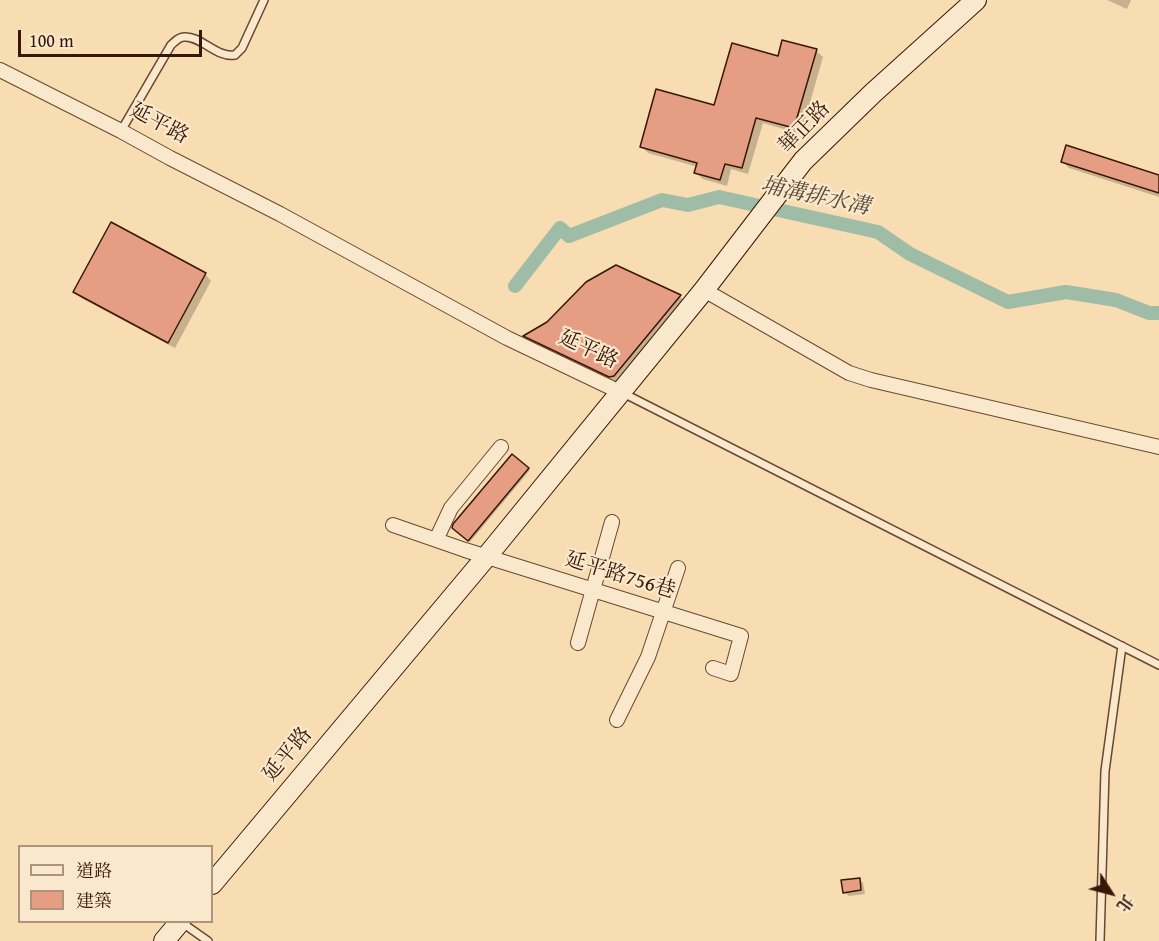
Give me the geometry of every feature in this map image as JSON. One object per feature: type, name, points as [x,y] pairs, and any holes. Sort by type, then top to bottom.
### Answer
[{"type":"street","name":"華正路","points":[[620,392],[704,290],[803,161],[873,93],[976,0]]},
{"type":"street","name":"延平路","points":[[0,70],[280,214],[507,338],[620,392],[487,556],[213,883]]},
{"type":"street","points":[[704,290],[849,373],[1159,447]]},
{"type":"street","points":[[436,540],[451,508],[501,447]]},
{"type":"street","points":[[578,643],[612,522]]},
{"type":"street","name":"延平路756巷","points":[[393,525],[741,636],[731,674],[713,668]]},
{"type":"street","points":[[617,720],[648,657],[678,568]]},
{"type":"street","points":[[164,941],[178,923]]},
{"type":"lane","points":[[121,131],[171,45],[184,37],[220,53],[235,55],[242,48],[264,0]]},
{"type":"lane","points":[[620,392],[1159,665]]},
{"type":"lane","points":[[1100,941],[1105,771],[1122,646]]},
{"type":"lane","points":[[183,923],[208,941]]},
{"type":"building","points":[[782,40],[817,49],[794,128],[756,118],[742,168],[725,164],[720,180],[694,173],[697,163],[640,147],[656,89],[714,105],[732,43],[778,56]]},
{"type":"building","points":[[1066,145],[1159,175],[1159,193],[1061,162]]},
{"type":"building","points":[[111,222],[206,273],[168,343],[73,292]]},
{"type":"building","points":[[616,265],[681,295],[614,376],[609,377],[523,336],[547,322],[586,282]]},
{"type":"building","points":[[512,454],[529,468],[468,541],[452,528],[453,524]]},
{"type":"building","points":[[860,878],[861,890],[843,893],[841,880]]},
{"type":"waterway","name":"埔溝排水溝","points":[[515,286],[560,228],[569,236],[662,200],[688,205],[719,197],[878,232],[910,254],[1008,302],[1066,292],[1116,300],[1149,313],[1159,313]]}]
